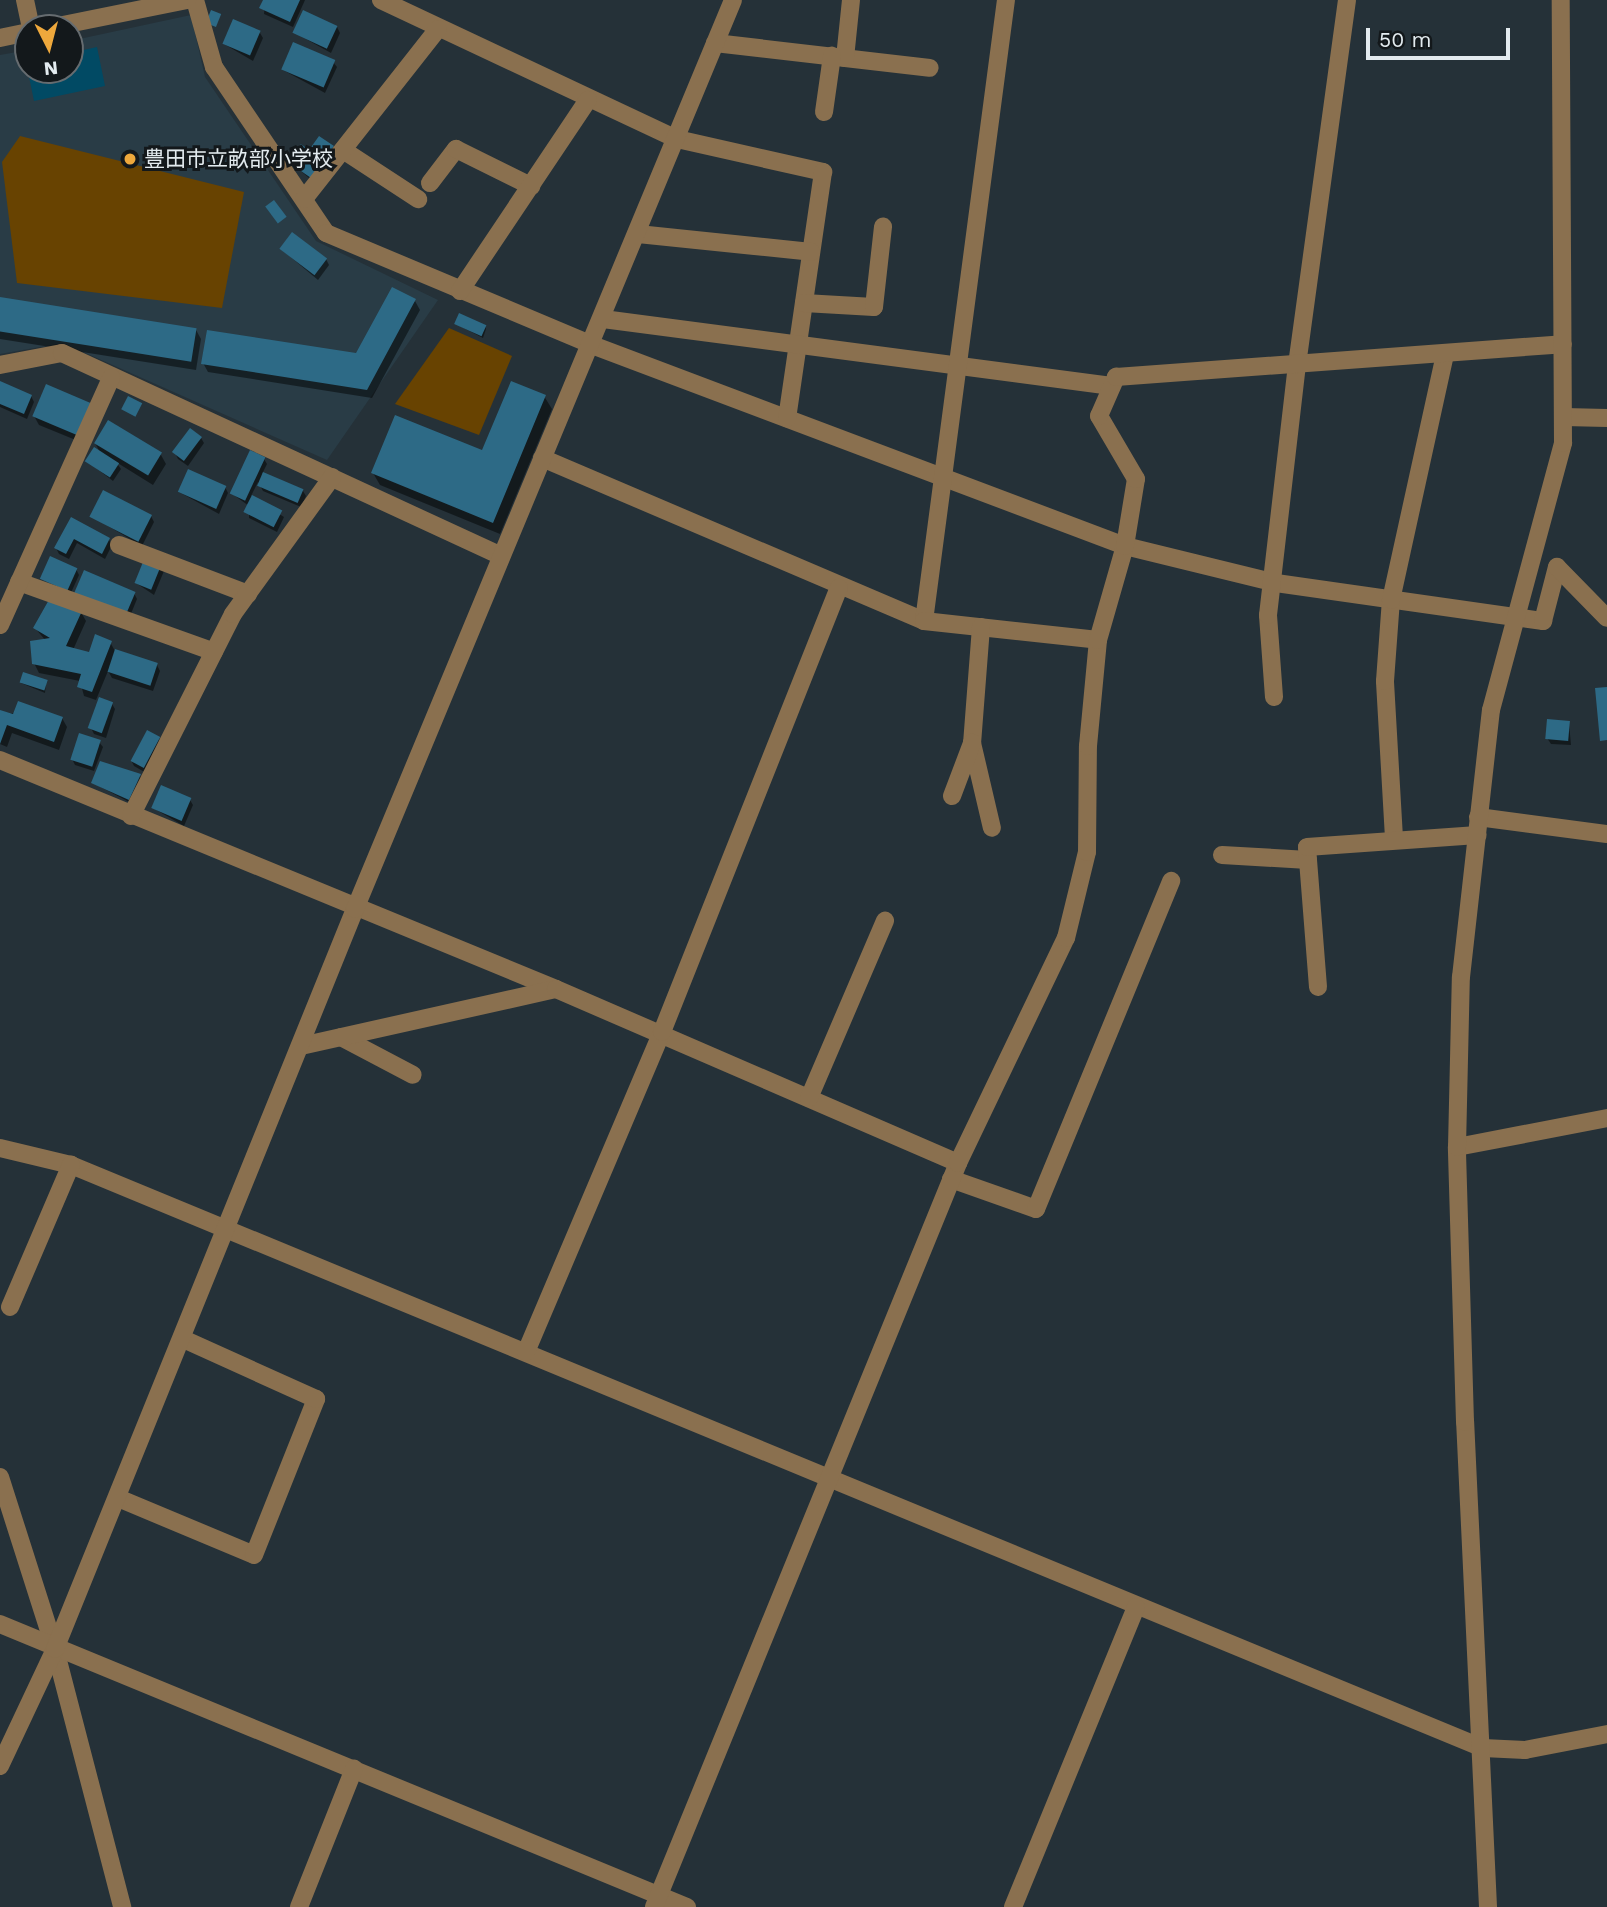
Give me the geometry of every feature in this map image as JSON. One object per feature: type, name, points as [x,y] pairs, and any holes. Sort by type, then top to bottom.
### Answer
[{"type":"street","points":[[84,21],[187,0]]},
{"type":"street","points":[[195,0],[214,67],[326,233],[592,345],[1125,546],[1276,583],[1543,621],[1557,567],[1607,618]]},
{"type":"street","points":[[381,0],[587,100],[677,139],[823,172],[787,418]]},
{"type":"street","points":[[0,1766],[6,1734],[55,1649],[228,1231],[355,909],[542,458],[603,319],[733,0]]},
{"type":"street","points":[[824,112],[851,0]]},
{"type":"street","points":[[924,621],[940,477],[1006,0]]},
{"type":"street","points":[[1274,697],[1268,615],[1276,583],[1297,365],[1347,0]]},
{"type":"street","points":[[1488,1907],[1483,1748],[1465,1422],[1457,1147],[1461,977],[1491,710],[1563,443],[1561,0]]},
{"type":"street","points":[[304,199],[438,29]]},
{"type":"street","points":[[715,43],[930,68]]},
{"type":"street","points":[[460,291],[587,100]]},
{"type":"street","points":[[430,183],[456,149],[531,186]]},
{"type":"street","points":[[343,150],[418,200]]},
{"type":"street","points":[[804,303],[874,307],[883,227]]},
{"type":"street","points":[[638,234],[811,252]]},
{"type":"street","points":[[603,319],[798,347],[956,364],[1112,386]]},
{"type":"street","points":[[655,1900],[955,1171],[1066,938],[1087,852],[1088,746],[1098,640],[1125,546],[1136,479],[1099,416],[1116,377],[1563,344]]},
{"type":"street","points":[[0,365],[62,353],[111,378],[501,556]]},
{"type":"street","points":[[1394,838],[1385,681],[1391,600],[1445,354]]},
{"type":"street","points":[[0,625],[111,378]]},
{"type":"street","points":[[1564,417],[1607,418]]},
{"type":"street","points":[[542,458],[839,588],[924,621],[1098,640]]},
{"type":"street","points":[[131,816],[214,652],[248,594],[332,477]]},
{"type":"street","points":[[119,545],[248,594]]},
{"type":"street","points":[[19,582],[214,652]]},
{"type":"street","points":[[526,1352],[662,1032],[839,588]]},
{"type":"street","points":[[953,796],[972,743],[981,627]]},
{"type":"street","points":[[972,743],[992,828]]},
{"type":"street","points":[[0,760],[355,909],[662,1032],[809,1098],[1036,1209],[1171,881]]},
{"type":"street","points":[[1318,988],[1307,847],[1478,826],[1607,834]]},
{"type":"street","points":[[1222,855],[1308,860]]},
{"type":"street","points":[[809,1098],[885,921]]},
{"type":"street","points":[[301,1046],[556,989]]},
{"type":"street","points":[[341,1037],[413,1075]]},
{"type":"street","points":[[1457,1147],[1607,1118]]},
{"type":"street","points":[[0,1148],[71,1165],[828,1475],[1136,1607],[1483,1748],[1525,1750],[1607,1734]]},
{"type":"street","points":[[10,1307],[71,1165]]},
{"type":"street","points":[[118,1498],[254,1555],[316,1399],[183,1339]]},
{"type":"street","points":[[0,1477],[55,1649],[122,1907]]},
{"type":"street","points":[[1013,1907],[1136,1607]]},
{"type":"street","points":[[0,1625],[354,1769],[655,1900],[687,1907]]},
{"type":"street","points":[[299,1907],[354,1769]]},
{"type":"shaded area","name":"豊田市立畝部小学校","points":[[191,15],[205,77],[316,241],[438,300],[327,460],[63,343],[0,354],[0,55],[14,52],[14,84],[84,84],[84,38]]},
{"type":"shaded area","points":[[20,136],[244,192],[222,308],[17,283],[2,162]]},
{"type":"shaded area","points":[[449,328],[512,356],[479,435],[395,404]]},
{"type":"water","points":[[97,47],[105,86],[34,101],[31,84],[84,84],[84,50]]},
{"type":"building","points":[[263,0],[300,0],[290,22],[259,8]]},
{"type":"building","points":[[211,10],[221,14],[216,27],[206,23]]},
{"type":"building","points":[[303,10],[337,26],[327,49],[292,33]]},
{"type":"building","points":[[233,19],[261,31],[250,56],[222,44]]},
{"type":"building","points":[[293,42],[335,60],[324,88],[281,70]]},
{"type":"building","points":[[319,136],[334,146],[311,178],[288,162],[301,144],[309,150]]},
{"type":"building","points":[[274,200],[287,217],[278,223],[265,207]]},
{"type":"building","points":[[292,232],[327,258],[315,275],[279,249]]},
{"type":"building","points":[[392,287],[416,299],[367,390],[201,364],[207,330],[356,353]]},
{"type":"building","points":[[0,297],[197,328],[191,362],[0,331]]},
{"type":"building","points":[[459,313],[486,325],[482,336],[454,324]]},
{"type":"building","points":[[0,381],[32,395],[24,414],[0,404]]},
{"type":"building","points":[[511,381],[546,395],[493,523],[371,473],[395,415],[482,450]]},
{"type":"building","points":[[46,384],[91,403],[77,435],[32,416]]},
{"type":"building","points":[[128,396],[142,403],[135,417],[121,409]]},
{"type":"building","points":[[108,420],[162,452],[148,476],[94,443]]},
{"type":"building","points":[[190,428],[202,437],[184,461],[172,452]]},
{"type":"building","points":[[94,447],[119,463],[110,478],[85,461]]},
{"type":"building","points":[[250,450],[265,457],[245,501],[230,494]]},
{"type":"building","points":[[188,469],[226,486],[216,509],[178,492]]},
{"type":"building","points":[[263,472],[304,489],[298,503],[257,486]]},
{"type":"building","points":[[103,490],[152,515],[138,542],[89,517]]},
{"type":"building","points":[[252,495],[282,510],[274,527],[243,512]]},
{"type":"building","points":[[71,517],[110,538],[102,554],[74,539],[66,554],[54,548]]},
{"type":"building","points":[[50,556],[77,568],[67,591],[40,579]]},
{"type":"building","points":[[145,557],[162,564],[151,590],[135,583]]},
{"type":"building","points":[[84,570],[136,592],[125,617],[73,595]]},
{"type":"building","points":[[50,598],[82,611],[66,646],[89,652],[95,634],[112,641],[92,692],[77,687],[81,674],[32,664],[30,641],[50,638],[33,628]]},
{"type":"building","points":[[115,649],[158,663],[150,686],[108,672]]},
{"type":"building","points":[[23,672],[48,680],[44,690],[20,682]]},
{"type":"building","points":[[1607,687],[1607,740],[1600,741],[1595,688]]},
{"type":"building","points":[[99,697],[113,702],[102,733],[88,728]]},
{"type":"building","points":[[18,701],[63,717],[54,742],[7,725],[0,744],[0,710],[13,714]]},
{"type":"building","points":[[1547,719],[1570,721],[1568,741],[1545,739]]},
{"type":"building","points":[[147,730],[160,737],[144,768],[131,761]]},
{"type":"building","points":[[79,733],[101,740],[92,767],[70,760]]},
{"type":"building","points":[[100,761],[141,774],[129,800],[91,783]]},
{"type":"building","points":[[161,785],[191,798],[182,821],[151,808]]},
{"type":"place","name":"豊田市立畝部小学校","points":[[130,159]]}]
